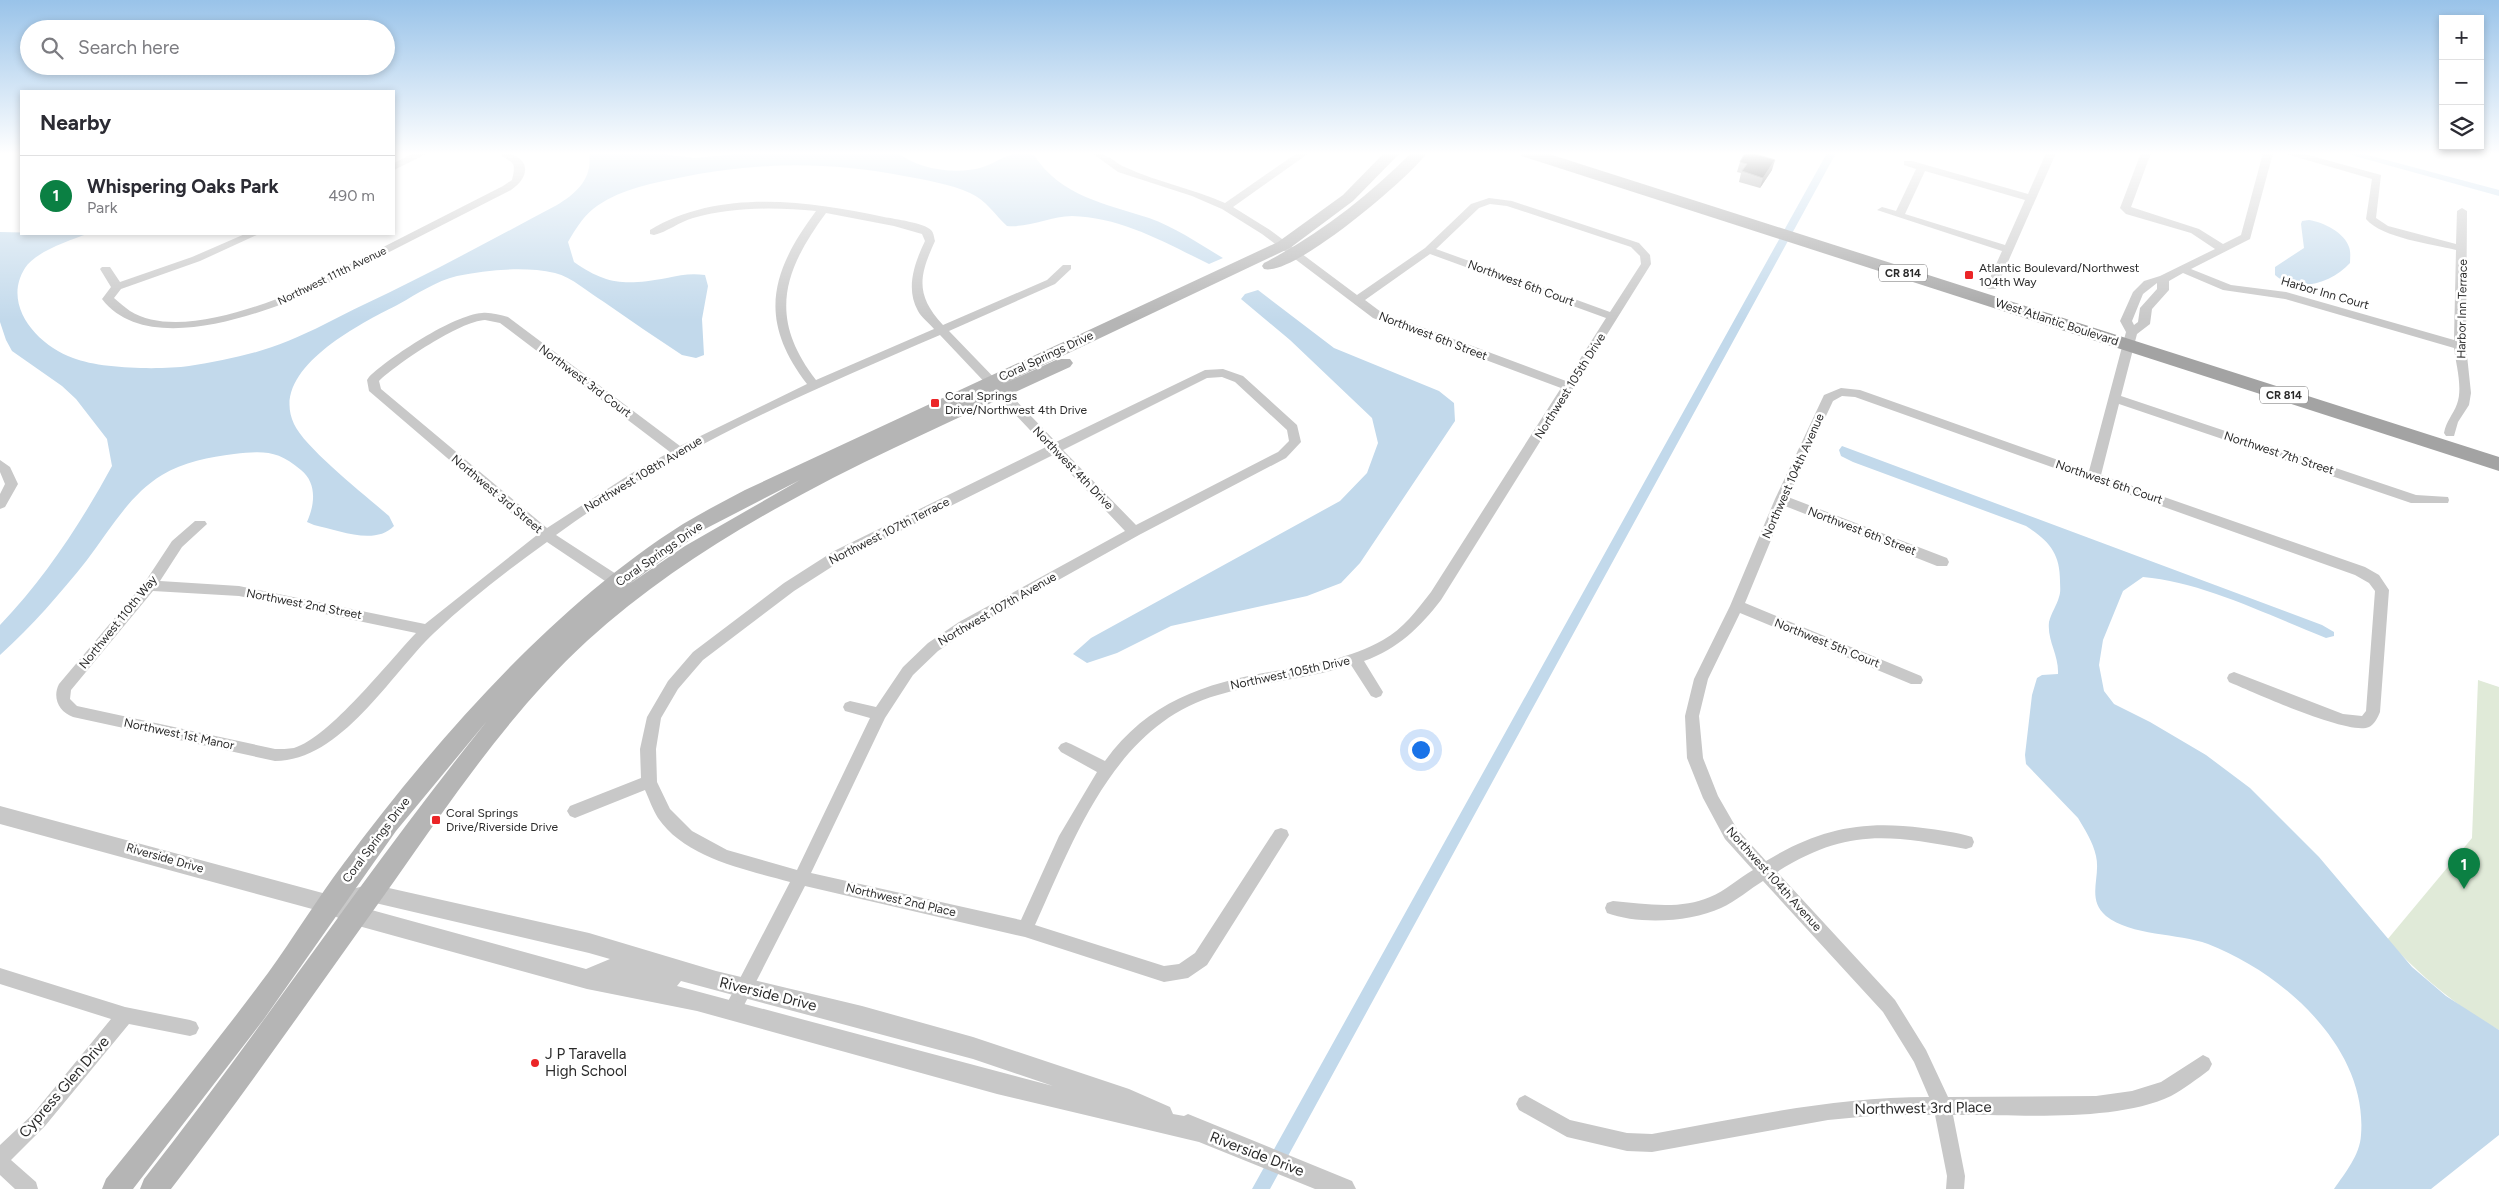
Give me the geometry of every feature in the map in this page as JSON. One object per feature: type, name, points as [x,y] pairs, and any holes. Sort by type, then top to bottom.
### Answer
[{"type":"main road","name":"Coral Springs Drive","points":[[1289,249],[1336,208]]},
{"type":"main road","name":"Coral Springs Drive","points":[[116,1189],[197,1086],[298,951],[352,872],[441,756],[515,675],[617,583],[683,534],[752,495],[995,387],[1289,249],[1325,236],[1361,208]]},
{"type":"main road","name":"West Atlantic Boulevard","points":[[1720,208],[1770,223]]},
{"type":"main road","name":"West Atlantic Boulevard","points":[[1729,208],[1808,236],[2130,339],[2499,464]]},
{"type":"main road","name":"West Atlantic Boulevard","points":[[1808,236],[1992,287],[2130,339],[2499,448]]},
{"type":"main road","name":"Coral Springs Drive","points":[[154,1189],[222,1103],[464,763],[532,684],[582,635],[698,547],[764,507],[995,387]]},
{"type":"street","name":"Northwest 111th Avenue","points":[[116,287],[108,299],[115,307],[132,316],[170,324],[193,324],[236,316],[268,307],[299,294],[468,208]]},
{"type":"street","points":[[654,232],[672,220],[724,208]]},
{"type":"street","points":[[814,385],[793,356],[784,334],[781,310],[784,281],[792,256],[824,208]]},
{"type":"street","name":"Northwest 4th Drive","points":[[826,208],[919,228],[927,232],[930,241],[917,269],[916,289],[923,310],[1134,532]]},
{"type":"street","name":"Northwest 6th Street","points":[[1228,208],[1289,249],[1378,315],[1407,328],[1569,387]]},
{"type":"street","name":"Northwest 105th Drive","points":[[1429,250],[1472,208]]},
{"type":"street","name":"Northwest 105th Drive","points":[[1025,929],[1079,814],[1107,770],[1132,741],[1162,714],[1195,696],[1230,686],[1355,660],[1388,644],[1415,623],[1436,596],[1646,264],[1645,255],[1635,246],[1524,208]]},
{"type":"street","points":[[1899,214],[1902,208]]},
{"type":"street","points":[[1992,287],[2028,208]]},
{"type":"street","points":[[2126,208],[2130,212],[2195,231],[2223,249]]},
{"type":"street","points":[[2094,477],[2116,399],[2130,339],[2126,321],[2136,294],[2145,283],[2152,279],[2163,279],[2246,237],[2253,208]]},
{"type":"street","points":[[2373,208],[2371,219],[2384,228],[2463,249]]},
{"type":"street","points":[[1882,210],[2009,250]]},
{"type":"street","name":"Harbor Inn Terrace","points":[[2450,432],[2452,422],[2463,405],[2465,393],[2460,346],[2463,249],[2462,211]]},
{"type":"street","points":[[106,269],[116,287],[196,259],[252,235]]},
{"type":"street","points":[[1356,300],[1429,250]]},
{"type":"street","name":"Northwest 6th Court","points":[[1429,250],[1614,316]]},
{"type":"street","name":"Northwest 108th Avenue","points":[[300,753],[325,738],[428,630],[545,534],[678,450],[814,385],[1051,282],[1067,267]]},
{"type":"street","name":"Harbor Inn Court","points":[[2183,269],[2218,285],[2244,291],[2269,292],[2286,296],[2460,346]]},
{"type":"street","points":[[2130,339],[2144,324],[2146,308],[2163,290],[2163,279]]},
{"type":"street","points":[[2133,304],[2146,308]]},
{"type":"street","name":"Northwest 3rd Court","points":[[373,380],[388,365],[468,320],[490,317],[504,320],[678,450]]},
{"type":"street","name":"Northwest 107th Terrace","points":[[649,782],[648,749],[654,717],[673,685],[698,656],[789,586],[839,555],[1204,374],[1223,373],[1239,379],[1293,428],[1295,442]]},
{"type":"street","name":"Northwest 3rd Street","points":[[373,380],[375,391],[545,534],[617,583],[635,593]]},
{"type":"street","name":"Northwest 6th Court","points":[[1841,392],[1856,393],[2360,571],[2374,579],[2382,590],[2373,712],[2366,722],[2342,720],[2234,678]]},
{"type":"street","name":"Northwest 104th Avenue","points":[[1841,392],[1828,398],[1781,499],[1737,606],[1701,679],[1692,716],[1695,758],[1711,798],[1731,834],[1889,1006],[1920,1056],[1943,1107],[1956,1176],[1955,1189]]},
{"type":"street","name":"Northwest 7th Street","points":[[2116,399],[2416,500],[2443,500]]},
{"type":"street","name":"Northwest 107th Avenue","points":[[732,1010],[746,987],[801,878],[879,714],[908,671],[933,647],[964,626],[1134,532],[1282,455],[1295,442]]},
{"type":"street","points":[[0,464],[11,477],[12,485],[0,504]]},
{"type":"street","name":"Northwest 6th Street","points":[[1781,499],[1942,562]]},
{"type":"street","name":"Northwest 110th Way","points":[[63,701],[64,688],[150,586],[177,544],[200,524]]},
{"type":"street","name":"Northwest 2nd Street","points":[[150,586],[239,591],[428,630]]},
{"type":"street","name":"Northwest 5th Court","points":[[1737,606],[1916,680]]},
{"type":"street","points":[[1355,660],[1376,692]]},
{"type":"street","name":"Northwest 1st Manor","points":[[63,701],[72,711],[102,718],[276,756],[300,753]]},
{"type":"street","points":[[850,707],[879,714]]},
{"type":"street","points":[[1066,748],[1107,770]]},
{"type":"street","points":[[575,810],[649,782]]},
{"type":"street","name":"Northwest 2nd Place","points":[[649,782],[664,814],[686,836],[723,856],[801,878],[1025,929],[1164,974],[1182,972],[1200,959],[1281,835]]},
{"type":"street","name":"Riverside Drive","points":[[0,815],[330,904],[355,915],[587,979],[620,983],[732,1010],[960,1075],[1198,1131]]},
{"type":"street","points":[[1613,908],[1654,913],[1688,910],[1715,903],[1765,871],[1813,844],[1848,834],[1882,830],[1925,834],[1966,842]]},
{"type":"street","name":"Riverside Drive","points":[[330,904],[371,893],[589,943],[716,981],[746,987],[973,1048],[1129,1100],[1198,1131],[1246,1148],[1344,1189]]},
{"type":"street","points":[[587,979],[593,974],[616,967],[694,983],[716,981]]},
{"type":"street","points":[[0,976],[125,1015],[190,1028]]},
{"type":"street","name":"Cypress Glen Drive","points":[[0,1158],[39,1120],[125,1015]]},
{"type":"street","name":"Northwest 3rd Place","points":[[1525,1104],[1567,1128],[1627,1142],[1652,1143],[1828,1111],[1881,1106],[2096,1105],[2132,1100],[2166,1090],[2202,1064]]},
{"type":"street","points":[[0,1162],[29,1189]]},
{"type":"green space","points":[[2478,680],[2499,687],[2499,1030],[2439,990],[2387,940],[2472,838]]},
{"type":"water","points":[[551,208],[594,208],[582,220],[568,242],[574,262],[586,270],[597,276],[618,282],[640,282],[695,274],[705,275],[708,286],[702,319],[704,355],[696,358],[682,355],[574,282],[555,273],[531,270],[506,270],[457,276],[442,281],[363,323],[323,350],[306,367],[294,385],[290,404],[294,424],[310,446],[337,472],[389,516],[394,526],[386,532],[367,536],[345,533],[307,522],[313,501],[310,481],[301,470],[277,455],[262,452],[245,453],[188,463],[170,470],[140,492],[56,597],[0,655],[0,625],[47,569],[88,508],[112,466],[107,439],[76,399],[62,386],[12,351],[6,340],[0,322],[0,232],[20,232],[20,235],[84,235],[53,247],[30,262],[19,282],[18,296],[21,310],[27,323],[48,344],[60,352],[85,362],[114,366],[163,368],[189,366],[227,359],[276,346],[412,281]]},
{"type":"water","points":[[990,208],[1119,208],[1168,226],[1223,258],[1209,264],[1143,232],[1090,217],[1072,216],[1024,225],[1007,226]]},
{"type":"water","points":[[2309,220],[2327,226],[2343,237],[2350,249],[2350,263],[2343,270],[2324,281],[2304,285],[2293,284],[2275,275],[2275,267],[2304,248],[2301,224],[2302,221]]},
{"type":"water","points":[[1258,290],[1334,348],[1439,391],[1454,403],[1455,421],[1360,563],[1341,583],[1307,596],[1171,626],[1117,653],[1087,663],[1073,654],[1091,638],[1340,501],[1367,473],[1378,443],[1372,418],[1290,340],[1241,299],[1245,294]]},
{"type":"water","points":[[1842,446],[2322,625],[2334,632],[2334,636],[2326,638],[2213,593],[2166,580],[2143,577],[2123,591],[2103,640],[2099,665],[2104,691],[2114,704],[2150,722],[2206,755],[2250,788],[2319,857],[2412,967],[2446,996],[2499,1030],[2499,1135],[2431,1189],[2334,1189],[2355,1157],[2361,1135],[2360,1103],[2351,1073],[2335,1044],[2315,1018],[2291,994],[2265,974],[2236,957],[2196,940],[2141,931],[2116,922],[2106,916],[2100,909],[2095,895],[2097,864],[2095,851],[2088,836],[2078,818],[2026,764],[2025,755],[2032,695],[2037,678],[2042,675],[2058,674],[2057,661],[2049,629],[2049,622],[2060,591],[2058,563],[2052,549],[2041,537],[2026,526],[1853,462],[1841,456],[1839,450]]},
{"type":"waterway","points":[[1261,1189],[1801,208]]},
{"type":"place","name":"Atlantic Boulevard/Northwest 104th Way","points":[[1969,275]]},
{"type":"place","name":"Coral Springs Drive/Northwest 4th Drive","points":[[935,403]]},
{"type":"place","name":"Coral Springs Drive/Riverside Drive","points":[[436,820]]},
{"type":"place","name":"Whispering Oaks Park","points":[[2464,889]]},
{"type":"place","name":"J P Taravella High School","points":[[535,1063]]}]
